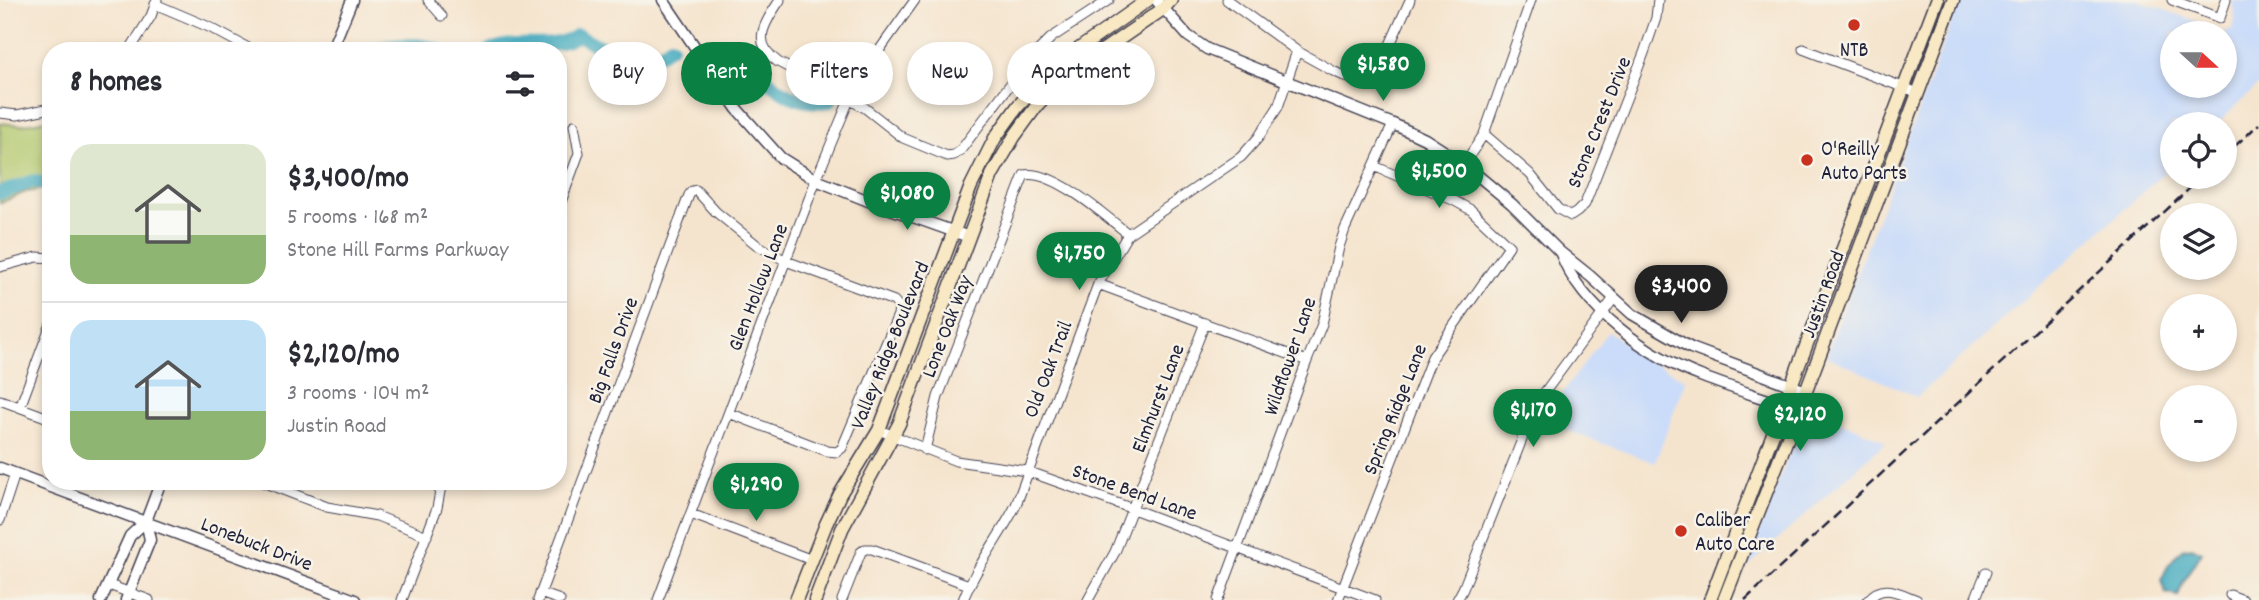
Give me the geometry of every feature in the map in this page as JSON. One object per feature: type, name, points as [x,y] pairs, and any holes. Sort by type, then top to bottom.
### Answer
[{"type":"main road","name":"Valley Ridge Boulevard","points":[[796,600],[840,494],[879,430],[954,231],[995,138],[1018,106],[1059,63],[1148,0]]},
{"type":"main road","name":"Justin Road","points":[[1724,600],[1799,411],[1905,88],[1937,0]]},
{"type":"main road","name":"Justin Road","points":[[1710,600],[1792,386],[1918,93],[1953,0]]},
{"type":"main road","name":"Valley Ridge Boulevard","points":[[815,600],[842,528],[893,436],[916,383],[992,175],[1014,137],[1038,104],[1063,78],[1163,3]]},
{"type":"street","points":[[335,42],[352,0]]},
{"type":"street","points":[[428,0],[442,16]]},
{"type":"street","points":[[663,0],[737,109],[780,158],[816,180],[969,237]]},
{"type":"street","points":[[780,0],[768,18],[761,41],[766,53],[786,66]]},
{"type":"street","name":"Glen Hollow Lane","points":[[885,42],[915,0]]},
{"type":"street","points":[[860,105],[903,138],[942,155],[954,155],[960,151],[1027,62],[1051,38],[1108,0]]},
{"type":"street","points":[[1227,0],[1297,51],[1364,85],[1376,78],[1410,0]]},
{"type":"street","points":[[1464,164],[1484,134],[1531,0]]},
{"type":"street","name":"Stone Crest Drive","points":[[1484,134],[1530,174],[1558,209],[1571,216],[1577,212],[1585,204],[1644,53],[1656,18],[1658,0]]},
{"type":"street","points":[[2172,0],[2220,18],[2226,0]]},
{"type":"street","points":[[135,42],[151,16],[156,2],[237,42]]},
{"type":"street","points":[[1163,3],[1188,36],[1207,49],[1393,124],[1425,139],[1464,164],[1512,204],[1560,252],[1590,275],[1632,314],[1691,348],[1806,391]]},
{"type":"street","points":[[1803,49],[1918,93]]},
{"type":"street","name":"Old Oak Trail","points":[[963,600],[969,584],[1016,505],[1098,284],[1128,234],[1241,157],[1278,107],[1297,51]]},
{"type":"street","name":"Glen Hollow Lane","points":[[659,600],[816,180],[847,105]]},
{"type":"street","points":[[0,113],[17,115],[42,110]]},
{"type":"street","name":"Wildflower Lane","points":[[1218,600],[1322,324],[1345,229],[1393,124]]},
{"type":"street","points":[[567,185],[579,153],[574,125]]},
{"type":"street","name":"Spring Ridge Lane","points":[[1338,600],[1432,357],[1509,246],[1471,211],[1453,200],[1374,166]]},
{"type":"street","name":"Lone Oak Way","points":[[925,450],[938,397],[1024,175],[1038,176],[1079,194],[1128,234]]},
{"type":"street","name":"Big Falls Drive","points":[[539,596],[692,191],[699,191],[716,212],[747,238],[786,261]]},
{"type":"street","points":[[1560,252],[1568,273],[1602,314],[1664,359],[1702,377],[1799,411]]},
{"type":"street","points":[[0,267],[42,257]]},
{"type":"street","points":[[729,413],[827,451],[837,452],[842,448],[898,315],[898,307],[894,301],[786,261]]},
{"type":"street","points":[[1098,284],[1307,360]]},
{"type":"street","points":[[1457,600],[1536,404],[1614,299]]},
{"type":"street","name":"Elmhurst Lane","points":[[1088,600],[1115,552],[1205,323]]},
{"type":"street","points":[[20,407],[42,348]]},
{"type":"street","points":[[1684,368],[1691,348]]},
{"type":"street","points":[[0,400],[42,416]]},
{"type":"street","name":"Stone Bend Lane","points":[[879,430],[967,464],[1027,471],[1375,600]]},
{"type":"street","name":"Lonebuck Drive","points":[[0,468],[42,484]]},
{"type":"street","points":[[0,520],[15,474]]},
{"type":"street","name":"Lonebuck Drive","points":[[60,490],[355,600]]},
{"type":"street","points":[[101,600],[130,536],[146,521],[158,490]]},
{"type":"street","points":[[283,490],[327,507],[377,516],[427,536]]},
{"type":"street","points":[[402,600],[437,508],[440,490]]},
{"type":"street","points":[[691,514],[812,560]]},
{"type":"street","points":[[127,596],[150,540],[146,521]]},
{"type":"street","points":[[842,600],[861,552],[865,549],[872,549],[969,584]]},
{"type":"street","points":[[1975,600],[1986,572]]},
{"type":"street","points":[[109,585],[127,596],[149,600]]},
{"type":"street","points":[[1868,600],[1879,590],[1889,589],[1917,600]]},
{"type":"street","points":[[2230,595],[2243,600]]},
{"type":"street","points":[[539,596],[560,600]]},
{"type":"shaded area","points":[[1960,0],[2137,0],[2195,21],[2160,21],[2160,98],[2237,98],[2237,21],[2232,1],[2259,0],[2259,85],[2230,112],[2160,112],[2160,177],[1917,397],[1826,356]]},
{"type":"shaded area","points":[[1608,331],[1640,355],[1686,380],[1655,463],[1542,421]]},
{"type":"shaded area","points":[[1809,406],[1886,442],[1744,570],[1794,442]]},
{"type":"green space","points":[[42,121],[42,189],[26,192],[0,203],[0,123],[21,125]]},
{"type":"water","points":[[2191,547],[2202,552],[2178,596],[2165,593],[2161,580],[2169,564],[2182,549]]},
{"type":"waterway","points":[[562,42],[578,35],[610,52],[656,56],[671,46]]},
{"type":"waterway","points":[[772,84],[786,93]]},
{"type":"waterway","points":[[0,193],[34,181],[42,183]]},
{"type":"railway","points":[[2237,144],[2259,124]]},
{"type":"railway","points":[[1745,600],[2189,189]]},
{"type":"place","name":"NTB","points":[[1854,25]]},
{"type":"place","name":"O'Reilly Auto Parts","points":[[1807,160]]},
{"type":"place","name":"Caliber Auto Care","points":[[1681,531]]}]
